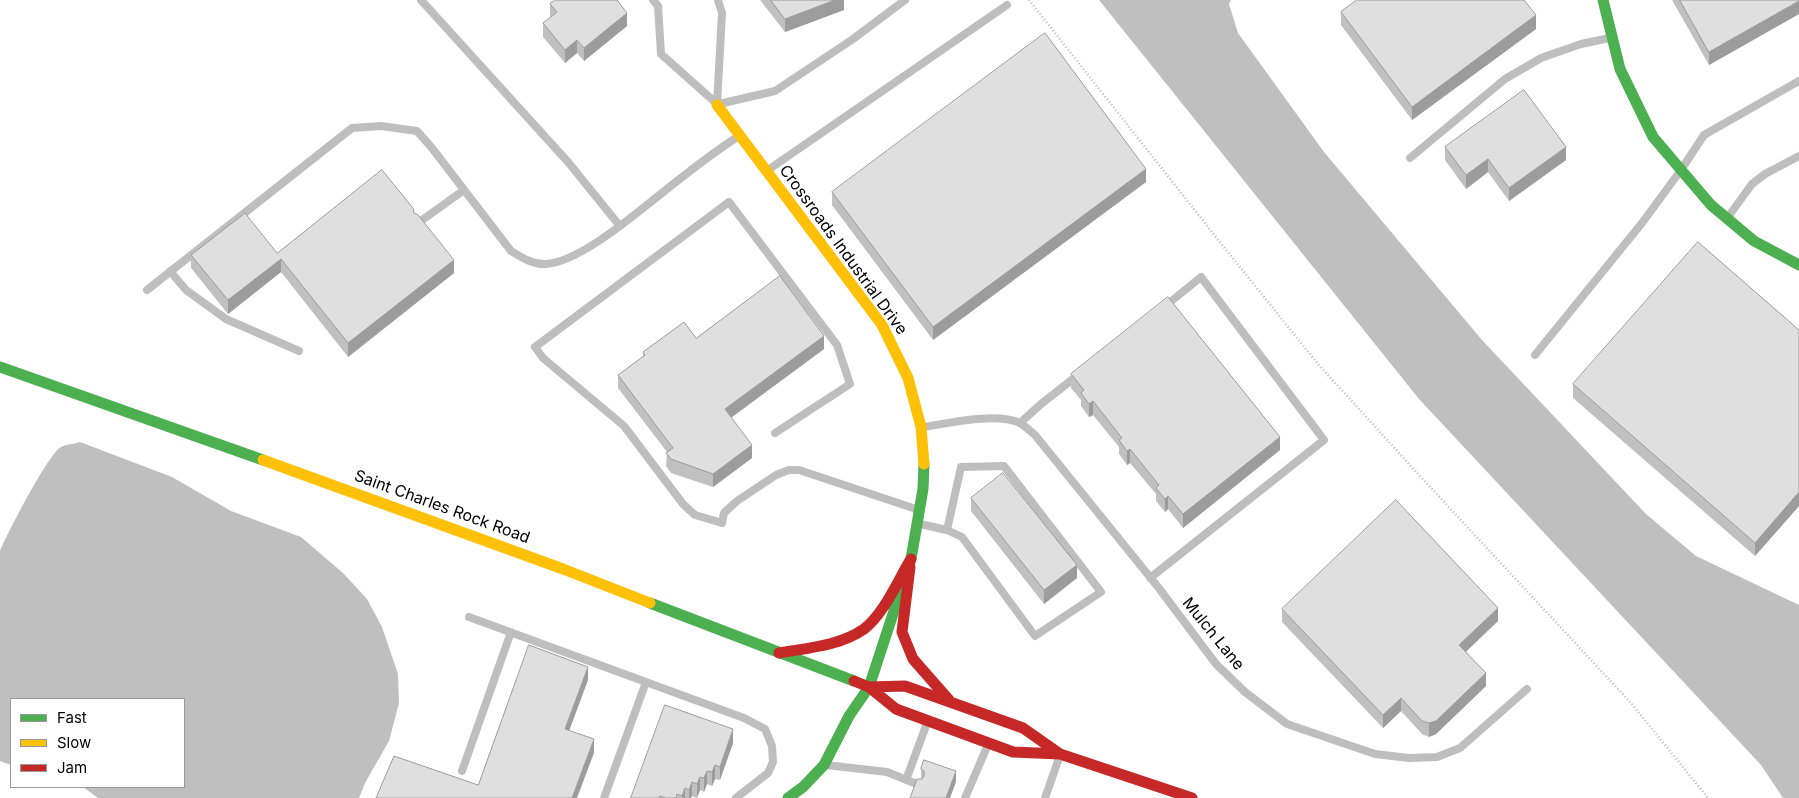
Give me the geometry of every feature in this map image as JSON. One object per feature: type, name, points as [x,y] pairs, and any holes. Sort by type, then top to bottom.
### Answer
[{"type":"main road","points":[[1603,0],[1620,69],[1653,137],[1712,205],[1754,241],[1799,265]]},
{"type":"main road","name":"Crossroads Industrial Drive","points":[[717,105],[882,325],[908,378],[920,428],[924,458],[920,510],[911,559],[869,687],[849,716],[824,765],[803,787],[788,798]]},
{"type":"main road","name":"Saint Charles Rock Road","points":[[0,367],[153,420],[563,569],[869,687],[896,710],[1014,752],[1060,754],[1190,798]]},
{"type":"main road","points":[[780,654],[837,641],[861,630],[872,622],[911,559]]},
{"type":"main road","points":[[911,559],[902,632],[913,659],[951,702]]},
{"type":"main road","name":"Saint Charles Rock Road","points":[[869,687],[906,686],[1023,728],[1060,754]]},
{"type":"lane","points":[[421,0],[568,162],[619,225]]},
{"type":"lane","points":[[653,0],[658,6],[661,54],[717,105]]},
{"type":"lane","points":[[717,105],[722,13],[718,0]]},
{"type":"lane","points":[[717,105],[775,91],[853,39],[905,0]]},
{"type":"lane","points":[[767,171],[1007,5]]},
{"type":"lane","points":[[1410,158],[1505,79],[1541,58],[1580,44],[1612,37]]},
{"type":"lane","points":[[1535,355],[1642,223],[1704,135],[1799,81]]},
{"type":"lane","points":[[147,290],[352,128],[381,126],[417,131],[511,251],[529,262],[546,264],[572,257],[594,244],[714,152],[740,135]]},
{"type":"lane","points":[[1727,218],[1752,184],[1765,174],[1799,156]]},
{"type":"lane","points":[[418,223],[464,190]]},
{"type":"lane","points":[[775,433],[850,384],[837,345],[729,202],[534,348],[542,358],[624,426],[683,504],[695,515],[722,523],[724,513],[737,501],[776,475],[789,470],[799,470],[920,510]]},
{"type":"lane","points":[[170,272],[186,290],[226,319],[299,351]]},
{"type":"lane","points":[[1150,578],[1324,440],[1201,278],[1155,314]]},
{"type":"lane","points":[[920,428],[974,419],[1004,419],[1020,423],[1087,368]]},
{"type":"lane","name":"Mulch Lane","points":[[1020,423],[1035,435],[1150,578],[1216,664],[1245,692],[1287,724],[1375,754],[1409,758],[1437,757],[1460,748],[1527,689]]},
{"type":"lane","points":[[918,523],[947,530],[962,537],[1034,636],[1101,592],[1004,466],[961,468],[947,530]]},
{"type":"lane","points":[[469,617],[744,718],[765,729],[772,746],[773,762],[768,772],[736,798]]},
{"type":"lane","points":[[462,771],[511,632]]},
{"type":"lane","points":[[604,798],[646,682]]},
{"type":"lane","points":[[906,780],[928,721]]},
{"type":"lane","points":[[965,798],[988,742]]},
{"type":"lane","points":[[1045,798],[1060,754]]},
{"type":"lane","points":[[824,765],[887,772],[919,785]]},
{"type":"path","points":[[1029,0],[1318,364],[1631,703],[1708,798]]},
{"type":"shaded area","points":[[1099,0],[1231,0],[1229,4],[1238,33],[1324,152],[1482,340],[1646,514],[1696,556],[1799,605],[1799,798],[1783,798],[1761,765],[1419,399]]},
{"type":"shaded area","points":[[80,442],[172,477],[231,511],[301,537],[343,573],[367,599],[382,627],[398,674],[399,703],[389,741],[365,783],[359,798],[98,798],[84,788],[185,788],[185,698],[10,698],[10,765],[0,761],[0,551],[28,495],[47,464],[63,446]]},
{"type":"building","points":[[555,0],[617,0],[627,13],[584,48],[577,40],[565,50],[543,23],[557,12],[550,4]]},
{"type":"building","points":[[771,0],[835,0],[785,19]]},
{"type":"building","points":[[1357,0],[1524,0],[1536,15],[1412,107],[1341,12]]},
{"type":"building","points":[[1680,0],[1799,0],[1799,1],[1709,52]]},
{"type":"building","points":[[1045,33],[1146,169],[933,327],[832,192]]},
{"type":"building","points":[[1524,90],[1566,147],[1509,188],[1488,159],[1466,175],[1445,147]]},
{"type":"building","points":[[382,170],[413,208],[414,213],[418,215],[454,260],[348,343],[281,259],[228,300],[191,255],[245,213],[277,253]]},
{"type":"building","points":[[1698,242],[1799,330],[1799,492],[1755,543],[1573,384]]},
{"type":"building","points":[[780,276],[824,336],[725,409],[752,445],[713,474],[671,459],[666,453],[673,448],[618,375],[645,355],[643,352],[684,322],[696,338]]},
{"type":"building","points":[[1168,297],[1280,437],[1183,514],[1168,496],[1165,499],[1156,488],[1159,485],[1130,449],[1127,451],[1119,440],[1122,438],[1093,401],[1089,404],[1081,393],[1084,390],[1071,374]]},
{"type":"building","points":[[1003,473],[1077,565],[1044,590],[971,498]]},
{"type":"building","points":[[1396,500],[1498,608],[1459,645],[1486,673],[1436,721],[1429,723],[1422,721],[1401,698],[1383,715],[1282,609]]},
{"type":"building","points":[[529,645],[588,667],[565,729],[594,739],[572,798],[376,798],[394,756],[478,785]]},
{"type":"building","points":[[665,705],[733,729],[720,767],[715,765],[712,772],[707,771],[704,778],[700,777],[697,784],[692,782],[689,790],[685,788],[682,796],[677,794],[676,798],[660,796],[659,798],[631,798]]},
{"type":"building","points":[[924,760],[956,771],[946,798],[910,798],[917,779],[922,779],[924,776],[924,771],[921,769]]},
{"type":"traffic: fast","points":[[1603,0],[1620,69],[1653,137],[1711,205],[1754,241],[1799,265]]},
{"type":"traffic: fast","points":[[0,367],[263,460]]},
{"type":"traffic: fast","points":[[788,798],[803,787],[824,765],[849,716],[869,687],[911,559],[923,489],[924,464]]},
{"type":"traffic: fast","points":[[650,603],[854,681]]},
{"type":"traffic: slow","points":[[717,105],[882,325],[908,378],[921,427],[924,464]]},
{"type":"traffic: slow","points":[[263,460],[563,569],[650,603]]},
{"type":"traffic: jam","points":[[779,653],[834,643],[855,635],[864,629],[878,615],[911,559]]},
{"type":"traffic: jam","points":[[910,567],[902,632],[913,659],[949,700]]},
{"type":"traffic: jam","points":[[854,681],[869,687],[896,709],[1013,752],[1060,754],[1192,798]]},
{"type":"traffic: jam","points":[[869,687],[905,686],[1023,728],[1060,754]]}]
